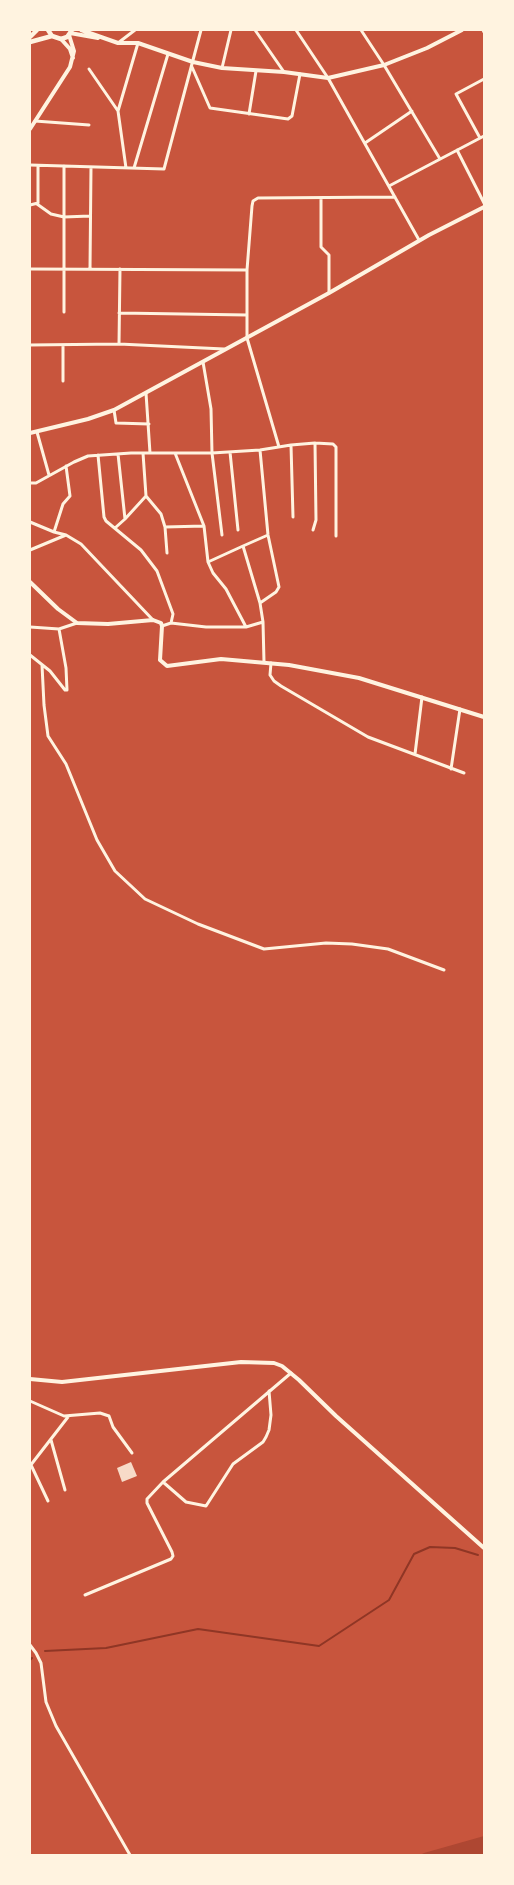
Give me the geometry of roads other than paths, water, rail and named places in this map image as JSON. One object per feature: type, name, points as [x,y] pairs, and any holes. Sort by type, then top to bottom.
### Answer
[{"type":"main road","points":[[30,36],[37,30]]},
{"type":"main road","points":[[48,30],[52,36]]},
{"type":"main road","points":[[30,42],[52,36],[61,39],[70,33]]},
{"type":"street","points":[[81,30],[118,43],[138,43],[192,64],[328,78],[384,65],[427,48],[462,30]]},
{"type":"street","points":[[118,43],[135,30]]},
{"type":"street","points":[[30,166],[164,169],[201,30]]},
{"type":"street","points":[[222,68],[231,30]]},
{"type":"street","points":[[256,30],[284,72]]},
{"type":"street","points":[[296,30],[328,78],[419,240]]},
{"type":"street","points":[[361,30],[440,159]]},
{"type":"street","points":[[30,129],[70,67],[74,51],[70,33],[105,39]]},
{"type":"street","points":[[61,39],[70,49],[73,58]]},
{"type":"street","points":[[126,168],[118,112],[138,43]]},
{"type":"street","points":[[134,168],[168,54]]},
{"type":"street","points":[[192,64],[210,108],[290,118],[300,74]]},
{"type":"street","points":[[89,69],[118,112]]},
{"type":"street","points":[[249,114],[256,71]]},
{"type":"street","points":[[480,138],[456,94],[484,79]]},
{"type":"street","points":[[364,143],[412,111]]},
{"type":"street","points":[[35,121],[89,125]]},
{"type":"street","points":[[389,186],[484,136]]},
{"type":"street","points":[[457,150],[484,203]]},
{"type":"street","points":[[37,204],[38,166]]},
{"type":"street","points":[[64,166],[64,312]]},
{"type":"street","points":[[90,269],[91,167]]},
{"type":"street","points":[[279,447],[247,338],[247,270],[253,201],[258,198],[395,197]]},
{"type":"street","points":[[321,199],[321,246],[329,255],[329,293]]},
{"type":"street","points":[[30,205],[37,204],[51,214],[64,217],[90,216]]},
{"type":"street","points":[[30,433],[88,419],[114,410],[329,293],[419,240],[484,207]]},
{"type":"street","points":[[30,269],[247,270]]},
{"type":"street","points":[[119,344],[120,269]]},
{"type":"street","points":[[119,313],[247,315]]},
{"type":"street","points":[[30,344],[119,344],[225,349]]},
{"type":"street","points":[[63,345],[63,381]]},
{"type":"street","points":[[203,362],[211,409],[212,453],[222,535]]},
{"type":"street","points":[[146,393],[150,453]]},
{"type":"street","points":[[114,410],[116,423],[148,424]]},
{"type":"street","points":[[37,432],[49,475]]},
{"type":"street","points":[[30,484],[36,483],[80,458],[98,455],[212,453],[260,450],[315,443],[333,444],[336,447],[336,536]]},
{"type":"street","points":[[313,530],[316,520],[315,443]]},
{"type":"street","points":[[291,445],[293,517]]},
{"type":"street","points":[[260,450],[268,535],[279,587],[276,592],[260,603]]},
{"type":"street","points":[[230,452],[238,530]]},
{"type":"street","points":[[143,453],[146,496],[159,511],[165,527],[167,554]]},
{"type":"street","points":[[174,453],[204,526],[208,562],[213,573],[226,589],[246,627]]},
{"type":"street","points":[[118,454],[125,519]]},
{"type":"street","points":[[98,455],[104,517],[106,521],[141,550],[157,571],[163,593],[171,607],[171,623]]},
{"type":"street","points":[[54,532],[63,504],[70,496],[66,466]]},
{"type":"street","points":[[115,528],[146,496]]},
{"type":"street","points":[[30,522],[66,535],[81,544],[153,620],[162,626]]},
{"type":"street","points":[[165,527],[204,526]]},
{"type":"street","points":[[30,550],[66,535]]},
{"type":"street","points":[[208,562],[268,535]]},
{"type":"street","points":[[243,546],[264,622],[264,662]]},
{"type":"street","points":[[30,582],[58,609],[77,622]]},
{"type":"street","points":[[30,627],[59,629],[77,622],[108,624],[153,620]]},
{"type":"street","points":[[162,626],[171,623],[246,627],[264,622]]},
{"type":"street","points":[[162,626],[160,660],[167,666],[221,659],[271,662],[359,678],[484,717]]},
{"type":"street","points":[[30,655],[50,671],[66,690],[66,668],[59,629]]},
{"type":"street","points":[[271,662],[270,675],[280,686],[368,737],[464,773]]},
{"type":"street","points":[[42,665],[43,695],[48,736],[66,764],[95,835],[115,871],[145,899],[198,924],[257,948],[269,949],[326,943],[352,944],[388,949],[444,970]]},
{"type":"street","points":[[415,754],[422,697]]},
{"type":"street","points":[[451,769],[460,709]]},
{"type":"street","points":[[30,1378],[62,1382],[241,1362],[262,1362],[282,1366],[454,1523],[484,1548]]},
{"type":"street","points":[[85,1596],[172,1557],[172,1552],[147,1501],[164,1482],[291,1373]]},
{"type":"street","points":[[164,1482],[186,1502],[206,1506],[233,1464],[259,1445],[266,1437],[269,1430],[270,1415],[269,1391]]},
{"type":"street","points":[[30,1401],[64,1416],[100,1413],[109,1416],[113,1427],[132,1454]]},
{"type":"street","points":[[48,1501],[30,1465],[68,1416]]},
{"type":"street","points":[[51,1440],[65,1490]]},
{"type":"street","points":[[30,1645],[39,1659],[46,1702],[56,1726],[130,1855]]},
{"type":"waterway","points":[[45,1651],[106,1648],[198,1629],[319,1646],[389,1600],[414,1554],[430,1547],[455,1548],[478,1555]]}]
